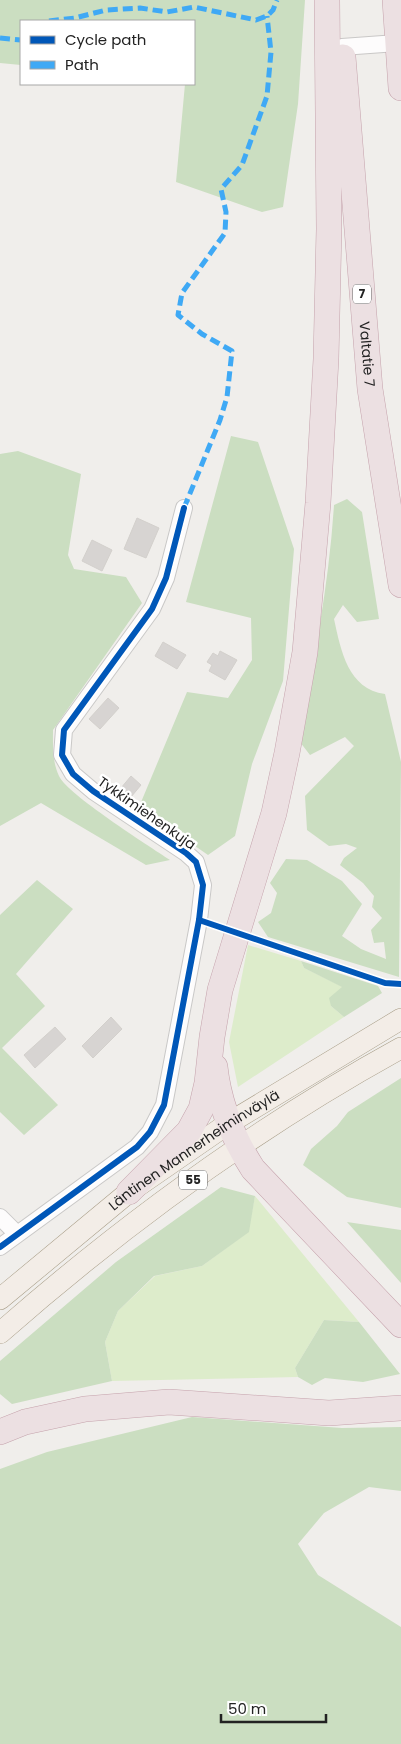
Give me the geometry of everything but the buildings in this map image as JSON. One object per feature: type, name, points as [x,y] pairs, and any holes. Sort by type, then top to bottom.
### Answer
[{"type":"highway","points":[[129,1192],[189,1132],[202,1108],[220,990],[274,813],[305,652],[318,502],[326,359],[329,229],[327,0]]},
{"type":"highway","name":"Valtatie 7","points":[[338,0],[370,389],[401,586]]},
{"type":"highway","points":[[395,0],[401,88]]},
{"type":"highway","points":[[212,1037],[219,1094],[239,1147],[253,1169],[401,1325]]},
{"type":"highway","points":[[0,1432],[25,1422],[85,1409],[169,1402],[329,1413],[401,1408]]},
{"type":"main road","name":"Läntinen Mannerheiminväylä","points":[[0,1298],[129,1192],[229,1123],[401,1019]]},
{"type":"main road","name":"Läntinen Mannerheiminväylä","points":[[0,1333],[132,1223],[239,1147],[401,1048]]},
{"type":"street","points":[[342,47],[399,48]]},
{"type":"street","name":"Tykkimiehenkuja","points":[[0,1247],[137,1147],[158,1119],[164,1105],[199,920],[203,884],[200,872],[196,862],[186,853],[93,791],[72,774],[62,755],[64,730],[152,609],[166,578],[184,508]]},
{"type":"street","points":[[0,1217],[17,1234]]},
{"type":"green space","points":[[0,0],[305,0],[298,104],[283,207],[262,212],[176,182],[185,85],[195,85],[195,20],[20,20],[20,65],[0,63]]},
{"type":"green space","points":[[231,436],[258,442],[294,549],[283,681],[252,764],[235,836],[208,855],[139,807],[187,692],[228,698],[252,660],[251,618],[186,602]]},
{"type":"green space","points":[[18,451],[81,474],[68,555],[74,569],[126,577],[142,603],[53,730],[53,753],[59,776],[65,784],[92,807],[170,860],[146,865],[41,803],[0,826],[0,454]]},
{"type":"green space","points":[[347,499],[362,512],[379,619],[357,622],[343,605],[334,619],[343,655],[354,677],[372,691],[385,694],[401,762],[399,977],[268,937],[258,922],[271,913],[277,893],[270,883],[286,859],[307,860],[342,881],[362,904],[342,936],[361,949],[386,959],[384,942],[374,943],[371,930],[382,918],[372,907],[374,896],[363,883],[340,865],[344,858],[357,848],[346,844],[329,846],[307,830],[305,796],[354,746],[345,737],[310,755],[300,742],[324,594],[334,505]]},
{"type":"green space","points":[[37,880],[73,909],[16,974],[45,1006],[2,1048],[58,1105],[24,1135],[0,1112],[0,915]]},
{"type":"green space","points":[[248,945],[301,961],[304,968],[343,987],[331,1006],[344,1017],[238,1087],[229,1042]]},
{"type":"green space","points":[[301,961],[378,986],[382,993],[344,1017],[331,1006],[329,998],[342,987],[304,968]]},
{"type":"green space","points":[[401,1078],[401,1208],[347,1197],[303,1165],[311,1149],[337,1126],[348,1112]]},
{"type":"green space","points":[[221,1187],[255,1196],[249,1232],[202,1266],[154,1276],[118,1311],[105,1342],[112,1381],[12,1404],[0,1394],[0,1361],[116,1262]]},
{"type":"green space","points":[[255,1196],[359,1322],[324,1320],[295,1368],[298,1377],[112,1381],[105,1342],[118,1311],[155,1276],[202,1266],[248,1232]]},
{"type":"green space","points":[[347,1222],[401,1230],[401,1283]]},
{"type":"green space","points":[[324,1320],[359,1322],[400,1374],[363,1382],[325,1378],[312,1385],[298,1377],[295,1368]]},
{"type":"green space","points":[[192,1417],[342,1428],[401,1427],[401,1491],[369,1487],[324,1513],[298,1544],[318,1575],[401,1627],[401,1744],[0,1744],[0,1469],[47,1452]]},
{"type":"marked path","points":[[58,20],[75,18],[106,10],[140,8],[167,12],[194,7],[256,20],[267,16],[273,10],[277,0]]},
{"type":"marked path","points":[[184,508],[220,420],[227,397],[232,351],[202,334],[178,315],[182,293],[225,233],[226,212],[221,189],[242,165],[267,96],[271,52],[267,16]]},
{"type":"marked path","points":[[0,38],[20,40]]},
{"type":"cycle path","points":[[0,1247],[137,1147],[150,1132],[164,1105],[199,920],[203,885],[196,862],[186,853],[93,791],[73,774],[62,755],[64,730],[152,609],[166,578],[184,508]]},
{"type":"cycle path","points":[[199,920],[385,983],[401,984]]}]
